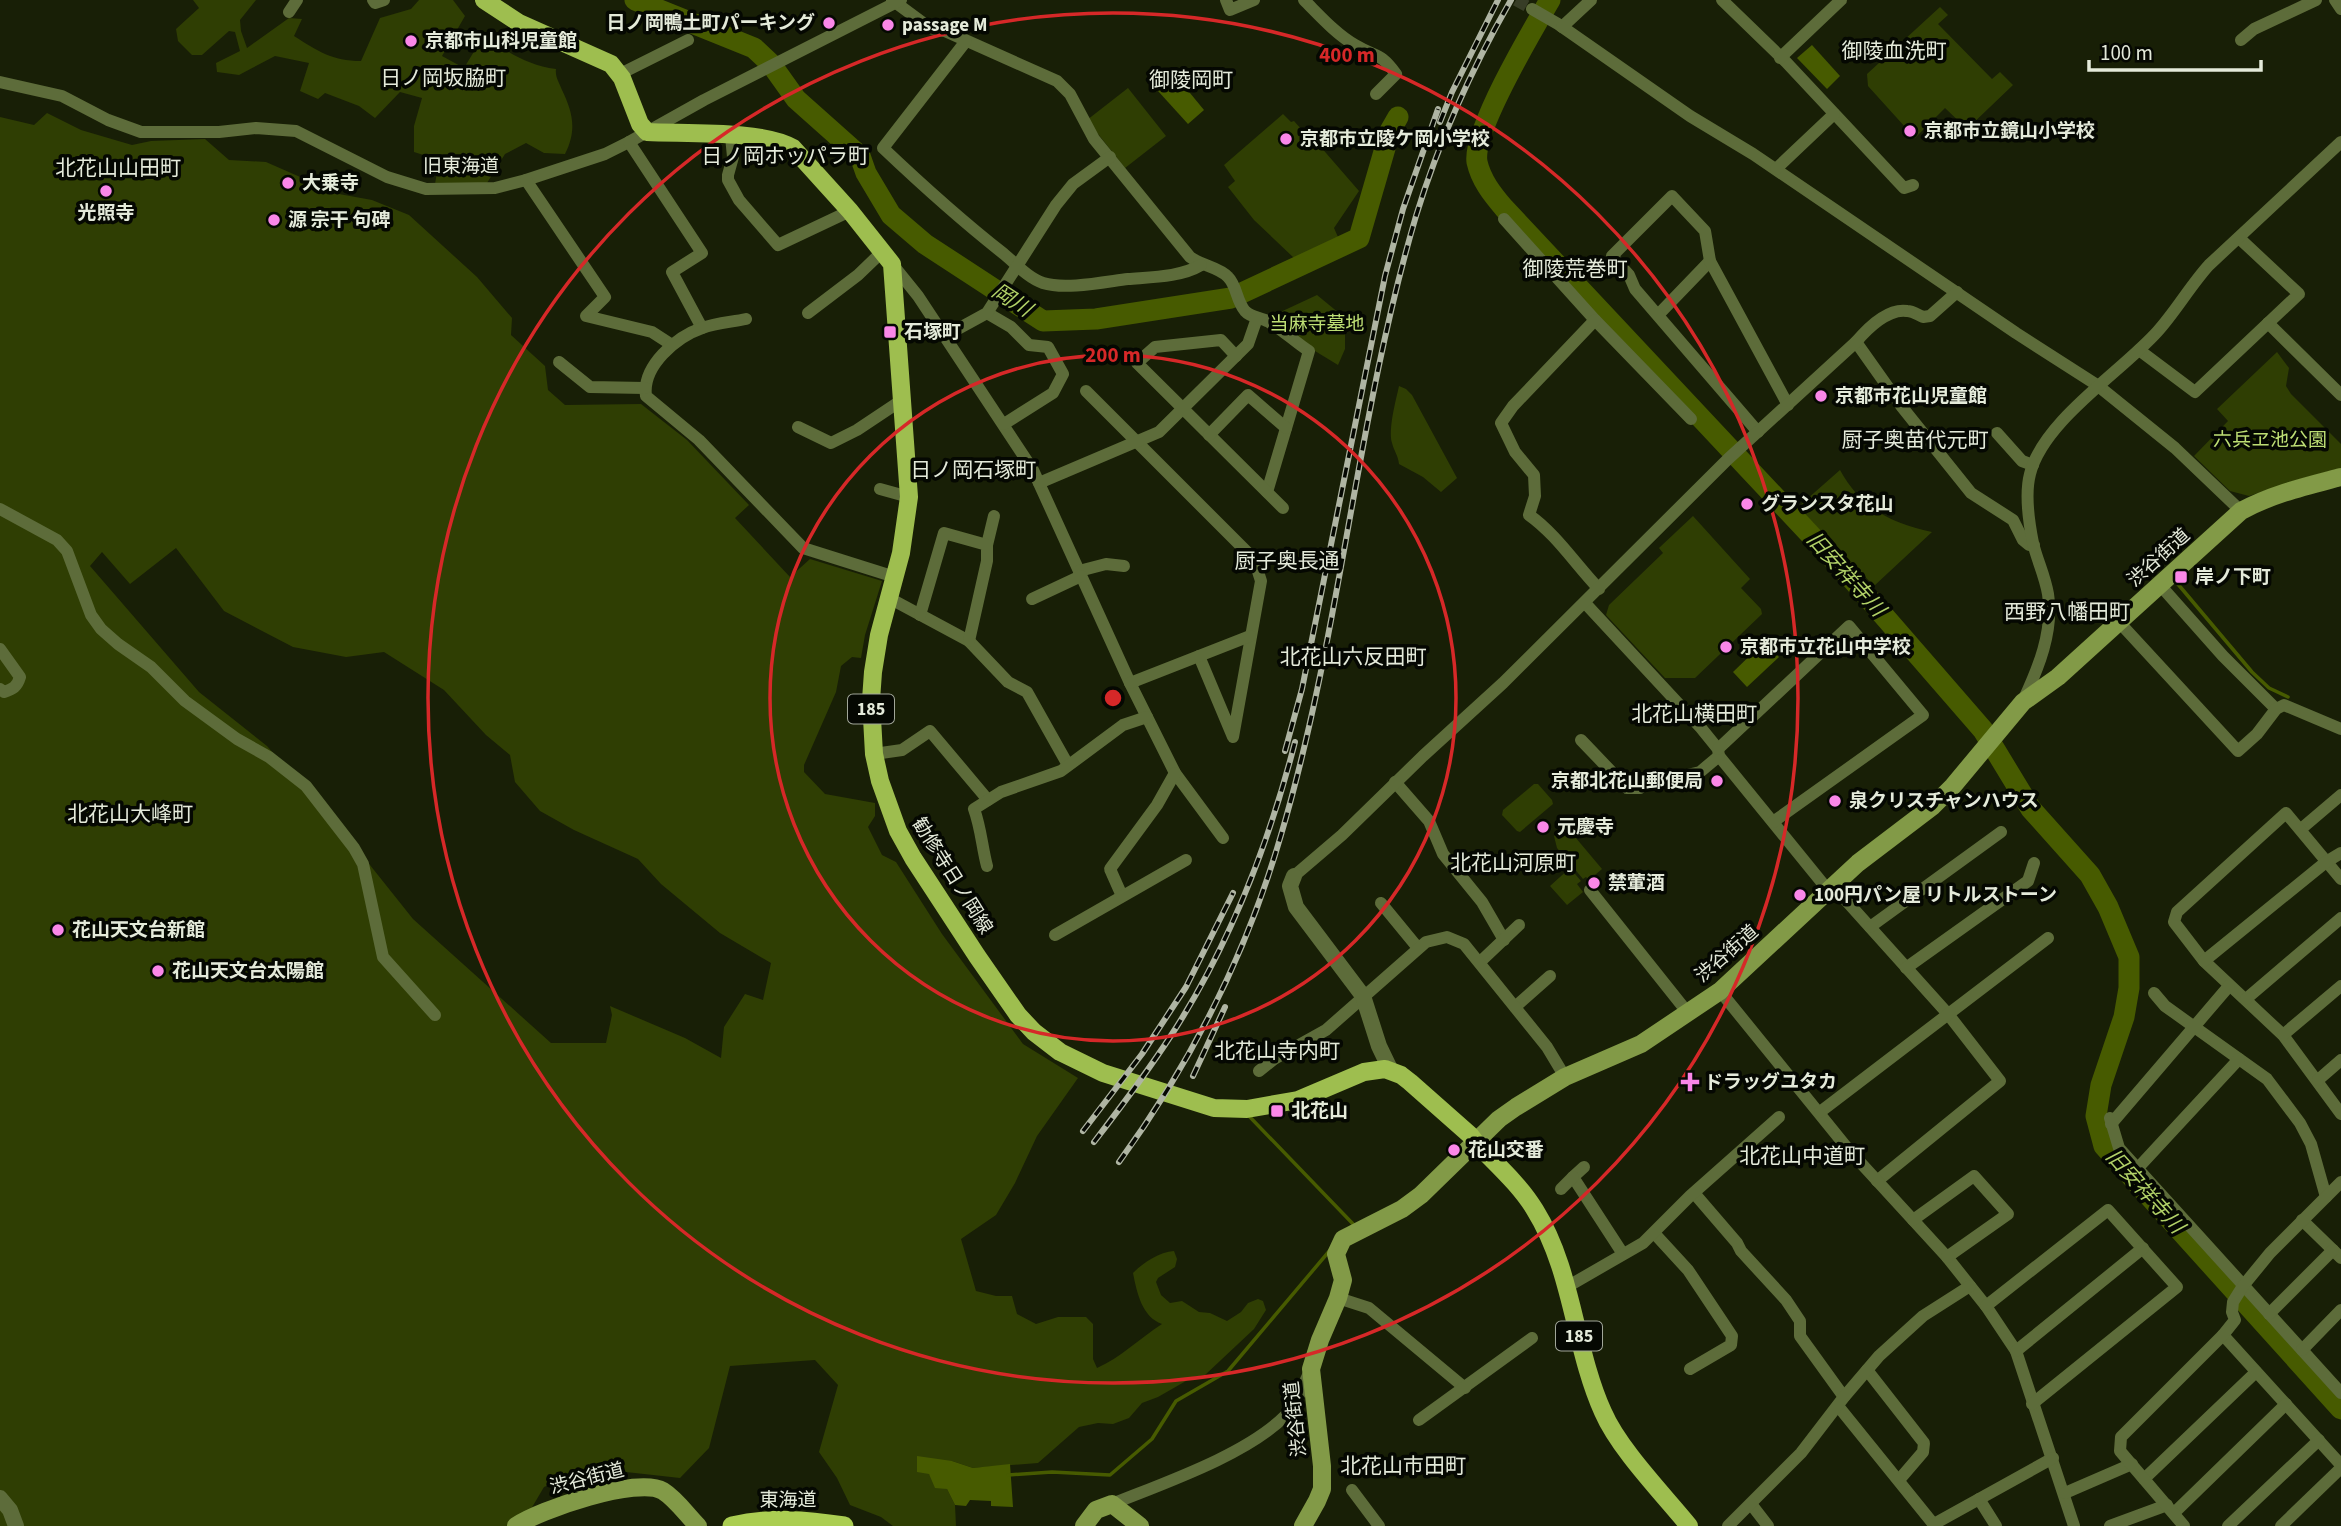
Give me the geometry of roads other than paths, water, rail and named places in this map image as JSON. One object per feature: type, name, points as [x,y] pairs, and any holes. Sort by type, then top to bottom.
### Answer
[{"type":"highway","name":"東海道","points":[[732,1526],[777,1520],[815,1521],[845,1526]]},
{"type":"main road","points":[[484,0],[520,23],[608,62],[620,74],[640,124],[647,132],[763,138],[793,148],[887,258]]},
{"type":"main road","name":"勧修寺日ノ岡線","points":[[887,258],[909,497],[905,532],[879,635],[871,700],[874,754],[886,799],[905,845],[1018,1015],[1034,1032],[1060,1052],[1103,1073],[1195,1103],[1221,1108],[1265,1108],[1298,1100],[1368,1070],[1391,1071]]},
{"type":"main road","name":"渋谷街道","points":[[1303,1526],[1322,1489],[1311,1369],[1343,1280],[1336,1254],[1343,1239],[1402,1209],[1421,1195],[1499,1119],[1565,1077],[1641,1044],[1720,991],[1858,863],[1933,806],[2023,702],[2058,677],[2241,511],[2255,503],[2290,491],[2341,477]]},
{"type":"main road","name":"185","points":[[1391,1071],[1416,1086],[1471,1135],[1536,1211],[1550,1241],[1592,1383],[1606,1418],[1689,1526]]},
{"type":"main road","name":"渋谷街道","points":[[516,1526],[526,1519],[591,1496],[648,1487],[662,1490],[698,1526]]},
{"type":"main road","points":[[1084,1526],[1096,1510],[1112,1504],[1140,1526]]},
{"type":"street","points":[[289,12],[297,0]]},
{"type":"street","points":[[373,0],[374,3],[384,0]]},
{"type":"street","points":[[1226,0],[1230,10],[1254,0]]},
{"type":"street","points":[[1304,0],[1356,46],[1384,58],[1396,74],[1376,94]]},
{"type":"street","points":[[1562,27],[1591,0]]},
{"type":"street","points":[[1722,0],[1904,188],[1913,186]]},
{"type":"street","points":[[1780,58],[1841,0]]},
{"type":"street","points":[[2241,40],[2255,29],[2316,0]]},
{"type":"street","points":[[896,1],[930,28],[1057,81],[1070,94],[1094,139],[1190,257],[1229,277],[1238,301],[1248,314],[1268,321],[1309,351],[1267,492]]},
{"type":"street","name":"旧東海道","points":[[0,82],[62,96],[108,120],[141,132],[219,132],[256,128],[296,131],[387,177],[426,189],[495,188],[605,153],[629,142],[896,1]]},
{"type":"street","points":[[1538,12],[1690,116],[1776,169],[2097,385],[2175,447],[2241,511]]},
{"type":"street","points":[[620,74],[688,40]]},
{"type":"street","points":[[965,41],[883,148],[965,223],[1042,283],[1060,286],[1177,273],[1190,271],[1201,265]]},
{"type":"street","points":[[1776,169],[1834,114]]},
{"type":"street","points":[[731,136],[733,157],[728,175],[731,187],[778,246],[849,211]]},
{"type":"street","points":[[629,142],[702,253],[672,272],[702,328]]},
{"type":"street","points":[[2023,702],[2046,639],[2049,608],[2048,593],[2034,545],[2029,499],[2029,475],[2033,465],[2049,439],[2097,385],[2158,331],[2193,283],[2341,142]]},
{"type":"street","points":[[945,336],[987,313],[1055,205],[1073,184],[1110,157]]},
{"type":"street","points":[[526,180],[605,297],[586,316],[652,332],[672,345]]},
{"type":"street","points":[[1758,432],[1635,289],[1629,275],[1612,256],[1672,196],[1705,232],[1710,261],[1788,405]]},
{"type":"street","points":[[1504,219],[1595,320],[1691,419]]},
{"type":"street","points":[[2139,350],[2195,392],[2299,294],[2239,238]]},
{"type":"street","points":[[808,313],[858,275],[887,258],[918,296],[1004,424],[1039,483],[1130,683],[1175,773],[1223,838]]},
{"type":"street","points":[[1658,315],[1710,261]]},
{"type":"street","points":[[1391,1071],[1379,1046],[1363,996],[1339,961],[1300,915],[1290,886],[1294,876],[1342,835],[1395,782],[1503,683],[1728,459],[1867,329],[1888,316],[1907,310],[1923,317],[1930,316],[1957,292]]},
{"type":"street","points":[[987,313],[1011,327],[1029,345],[1048,347],[1063,374],[1053,393],[1004,424]]},
{"type":"street","points":[[1039,483],[1159,432],[1248,344],[1257,318]]},
{"type":"street","points":[[746,319],[702,328],[672,345],[646,377],[646,396],[699,440],[803,548],[895,578]]},
{"type":"street","points":[[1595,320],[1513,406],[1501,423],[1515,452],[1534,475],[1535,496],[1529,515],[1542,525],[1599,589]]},
{"type":"street","points":[[2268,323],[2341,395]]},
{"type":"street","points":[[1236,356],[1221,340],[1155,347],[1137,363],[1283,508]]},
{"type":"street","points":[[1856,342],[1902,407],[1971,493],[2013,520],[2023,540],[2034,545]]},
{"type":"street","points":[[559,362],[590,387],[645,388]]},
{"type":"street","points":[[1086,391],[1254,559],[1261,581],[1233,737],[1199,656]]},
{"type":"street","points":[[1209,435],[1248,395],[1286,428]]},
{"type":"street","points":[[798,427],[831,443],[857,430],[902,400]]},
{"type":"street","points":[[1997,433],[2022,461],[2033,465]]},
{"type":"street","points":[[880,489],[909,497]]},
{"type":"street","points":[[0,509],[57,540],[67,551],[90,615],[110,637],[151,667],[186,701],[237,739],[269,757],[306,786],[355,848],[363,864],[383,957],[435,1015]]},
{"type":"street","points":[[969,640],[994,516]]},
{"type":"street","points":[[920,615],[944,533],[987,545]]},
{"type":"street","points":[[1032,599],[1106,564],[1124,566]]},
{"type":"street","points":[[2160,584],[2223,656],[2276,709]]},
{"type":"street","points":[[890,598],[969,640],[1008,682],[1027,692],[1068,765]]},
{"type":"street","points":[[1585,603],[1701,728],[1773,822],[1830,888],[1870,927],[1948,1014],[2000,1081],[1877,1181]]},
{"type":"street","points":[[2119,622],[2238,751],[2257,734],[2276,709],[2284,705],[2341,729]]},
{"type":"street","points":[[1581,740],[1627,788],[1640,788],[1650,780],[1679,780],[1683,776],[1700,772],[1849,626],[1923,715],[1773,822]]},
{"type":"street","points":[[1130,683],[1250,636]]},
{"type":"street","points":[[0,649],[6,665],[20,677],[18,685],[12,690],[4,692],[0,689]]},
{"type":"street","points":[[987,866],[980,841],[980,826],[974,810],[1000,792],[1061,771],[1123,725],[1147,717]]},
{"type":"street","points":[[874,754],[902,750],[930,731],[988,800]]},
{"type":"street","points":[[1122,896],[1110,869],[1157,805],[1175,773]]},
{"type":"street","points":[[1395,782],[1429,821],[1443,854],[1482,902],[1504,940]]},
{"type":"street","points":[[2301,829],[2341,795]]},
{"type":"street","points":[[2341,879],[2286,813],[2177,912],[2174,922],[2204,961],[2283,1035],[2341,1114]]},
{"type":"street","points":[[1870,927],[2001,832]]},
{"type":"street","points":[[2204,961],[2326,862],[2341,853]]},
{"type":"street","points":[[1055,934],[1186,860]]},
{"type":"street","points":[[1906,968],[2028,881],[2034,863]]},
{"type":"street","points":[[1590,890],[1688,1013]]},
{"type":"street","points":[[1381,903],[1418,948]]},
{"type":"street","points":[[2246,999],[2341,918]]},
{"type":"street","points":[[1480,962],[1519,925]]},
{"type":"street","points":[[1259,1071],[1274,1059],[1325,1030],[1418,948],[1440,937],[1453,938],[1464,944],[1546,1047],[1565,1077]]},
{"type":"street","points":[[1820,1112],[2048,938]]},
{"type":"street","points":[[1515,1007],[1550,976]]},
{"type":"street","points":[[2229,986],[2110,1121],[2119,1148],[2341,1393]]},
{"type":"street","points":[[2283,1035],[2341,986]]},
{"type":"street","points":[[1720,991],[1848,1149],[1947,1258],[1986,1306],[2016,1350],[2074,1526]]},
{"type":"street","points":[[2154,993],[2165,1006],[2267,1079],[2300,1123],[2335,1193],[2302,1220],[2270,1252],[2233,1302],[2235,1320],[2223,1335],[2121,1437],[2120,1451],[2184,1526]]},
{"type":"street","points":[[2137,1169],[2239,1059]]},
{"type":"street","points":[[2318,1080],[2341,1060]]},
{"type":"street","points":[[1566,1289],[1643,1243],[1779,1116]]},
{"type":"street","points":[[1561,1189],[1584,1167]]},
{"type":"street","points":[[1913,1220],[1974,1176],[2008,1214],[1947,1258]]},
{"type":"street","points":[[1573,1177],[1623,1254]]},
{"type":"street","points":[[1694,1193],[1741,1251],[1786,1300],[1800,1321],[1800,1336],[1841,1401],[1935,1525],[2053,1458]]},
{"type":"street","points":[[1986,1306],[2108,1210],[2177,1287],[2032,1404]]},
{"type":"street","points":[[2269,1314],[2337,1254],[2302,1220]]},
{"type":"street","points":[[1654,1233],[1688,1269],[1732,1336],[1731,1345],[1690,1369]]},
{"type":"street","points":[[2016,1350],[2143,1248]]},
{"type":"street","points":[[1728,1526],[1801,1453],[1867,1370],[1902,1334],[1923,1316],[1970,1286]]},
{"type":"street","points":[[1338,1298],[1368,1308],[1465,1388]]},
{"type":"street","points":[[2302,1350],[2341,1310]]},
{"type":"street","points":[[2223,1335],[2341,1467],[2281,1526]]},
{"type":"street","points":[[1419,1420],[1532,1338]]},
{"type":"street","points":[[1112,1504],[1261,1436],[1286,1415],[1311,1369]]},
{"type":"street","points":[[1867,1370],[1924,1443],[1923,1452],[1899,1480]]},
{"type":"street","points":[[2144,1479],[2256,1372]]},
{"type":"street","points":[[2110,1526],[2170,1509],[2286,1404]]},
{"type":"street","points":[[2228,1526],[2319,1440]]},
{"type":"street","points":[[2065,1493],[2132,1464]]},
{"type":"street","points":[[1352,1490],[1379,1526]]},
{"type":"street","points":[[0,1499],[10,1510],[16,1526]]},
{"type":"street","points":[[1979,1499],[1996,1526]]},
{"type":"street","points":[[1751,1504],[1768,1526]]},
{"type":"waterway","name":"岡川","points":[[635,0],[754,48],[771,64],[796,99],[860,156],[866,173],[891,215],[925,244],[1043,321],[1096,319],[1231,298],[1359,238],[1390,131],[1398,117]]},
{"type":"waterway","name":"旧安祥寺川","points":[[1550,0],[1505,81],[1484,128],[1477,162],[1484,181],[1504,208],[1851,578],[1983,730],[2031,809],[2090,875],[2108,907],[2129,957],[2129,988],[2124,1017],[2101,1085],[2096,1116],[2104,1146],[2341,1409]]},
{"type":"waterway","points":[[2177,583],[2252,672],[2269,688],[2288,697]]},
{"type":"waterway","points":[[1248,1115],[1354,1225],[1351,1227]]},
{"type":"waterway","points":[[1008,1475],[1052,1472],[1110,1475],[1152,1439],[1176,1401],[1228,1371],[1331,1249]]},
{"type":"tunnel","points":[[1516,0],[1532,9]]},
{"type":"railway","points":[[1440,122],[1498,0]]},
{"type":"railway","points":[[1119,1162],[1170,1086],[1214,1006],[1234,964],[1267,879],[1302,758],[1378,370],[1416,216],[1458,105],[1511,0]]},
{"type":"railway","points":[[1285,751],[1302,689],[1385,276],[1403,209],[1438,109]]},
{"type":"railway","points":[[1094,1142],[1163,1048],[1212,965],[1260,856],[1295,742]]},
{"type":"railway","points":[[1083,1131],[1142,1054],[1186,987],[1233,893]]},
{"type":"railway","points":[[1193,1076],[1225,1007]]},
{"type":"place","name":"日ノ岡鴨土町パーキング","points":[[829,23]]},
{"type":"place","name":"passage M","points":[[888,25]]},
{"type":"place","name":"京都市山科児童館","points":[[411,41]]},
{"type":"place","name":"京都市立鏡山小学校","points":[[1910,131]]},
{"type":"place","name":"京都市立陵ケ岡小学校","points":[[1286,139]]},
{"type":"place","name":"大乗寺","points":[[288,183]]},
{"type":"place","name":"光照寺","points":[[106,191]]},
{"type":"place","name":"源 宗干 句碑","points":[[274,220]]},
{"type":"place","name":"石塚町","points":[[890,332]]},
{"type":"place","name":"京都市花山児童館","points":[[1821,396]]},
{"type":"place","name":"グランスタ花山","points":[[1747,504]]},
{"type":"place","name":"岸ノ下町","points":[[2181,577]]},
{"type":"place","name":"京都市立花山中学校","points":[[1726,647]]},
{"type":"place","name":"京都北花山郵便局","points":[[1717,781]]},
{"type":"place","name":"泉クリスチャンハウス","points":[[1835,801]]},
{"type":"place","name":"元慶寺","points":[[1543,827]]},
{"type":"place","name":"禁葷酒","points":[[1594,883]]},
{"type":"place","name":"100円パン屋 リトルストーン","points":[[1800,895]]},
{"type":"place","name":"花山天文台新館","points":[[58,930]]},
{"type":"place","name":"花山天文台太陽館","points":[[158,971]]},
{"type":"place","name":"ドラッグユタカ","points":[[1690,1082]]},
{"type":"place","name":"北花山","points":[[1277,1111]]},
{"type":"place","name":"花山交番","points":[[1454,1150]]},
{"type":"district","name":"御陵血洗町","points":[[1894,51]]},
{"type":"district","name":"日ノ岡坂脇町","points":[[443,78]]},
{"type":"district","name":"御陵岡町","points":[[1191,80]]},
{"type":"district","name":"日ノ岡ホッパラ町","points":[[785,156]]},
{"type":"district","name":"北花山山田町","points":[[118,168]]},
{"type":"district","name":"御陵荒巻町","points":[[1575,269]]},
{"type":"district","name":"厨子奥苗代元町","points":[[1915,440]]},
{"type":"district","name":"日ノ岡石塚町","points":[[973,470]]},
{"type":"district","name":"厨子奥長通","points":[[1287,561]]},
{"type":"district","name":"西野八幡田町","points":[[2067,612]]},
{"type":"district","name":"北花山六反田町","points":[[1353,657]]},
{"type":"district","name":"北花山横田町","points":[[1694,714]]},
{"type":"district","name":"北花山大峰町","points":[[130,814]]},
{"type":"district","name":"北花山河原町","points":[[1513,863]]},
{"type":"district","name":"北花山寺内町","points":[[1277,1051]]},
{"type":"district","name":"北花山中道町","points":[[1802,1156]]},
{"type":"district","name":"北花山市田町","points":[[1403,1466]]},
{"type":"park label","name":"当麻寺墓地","points":[[1317,324]]},
{"type":"park label","name":"六兵ヱ池公園","points":[[2270,440]]}]
